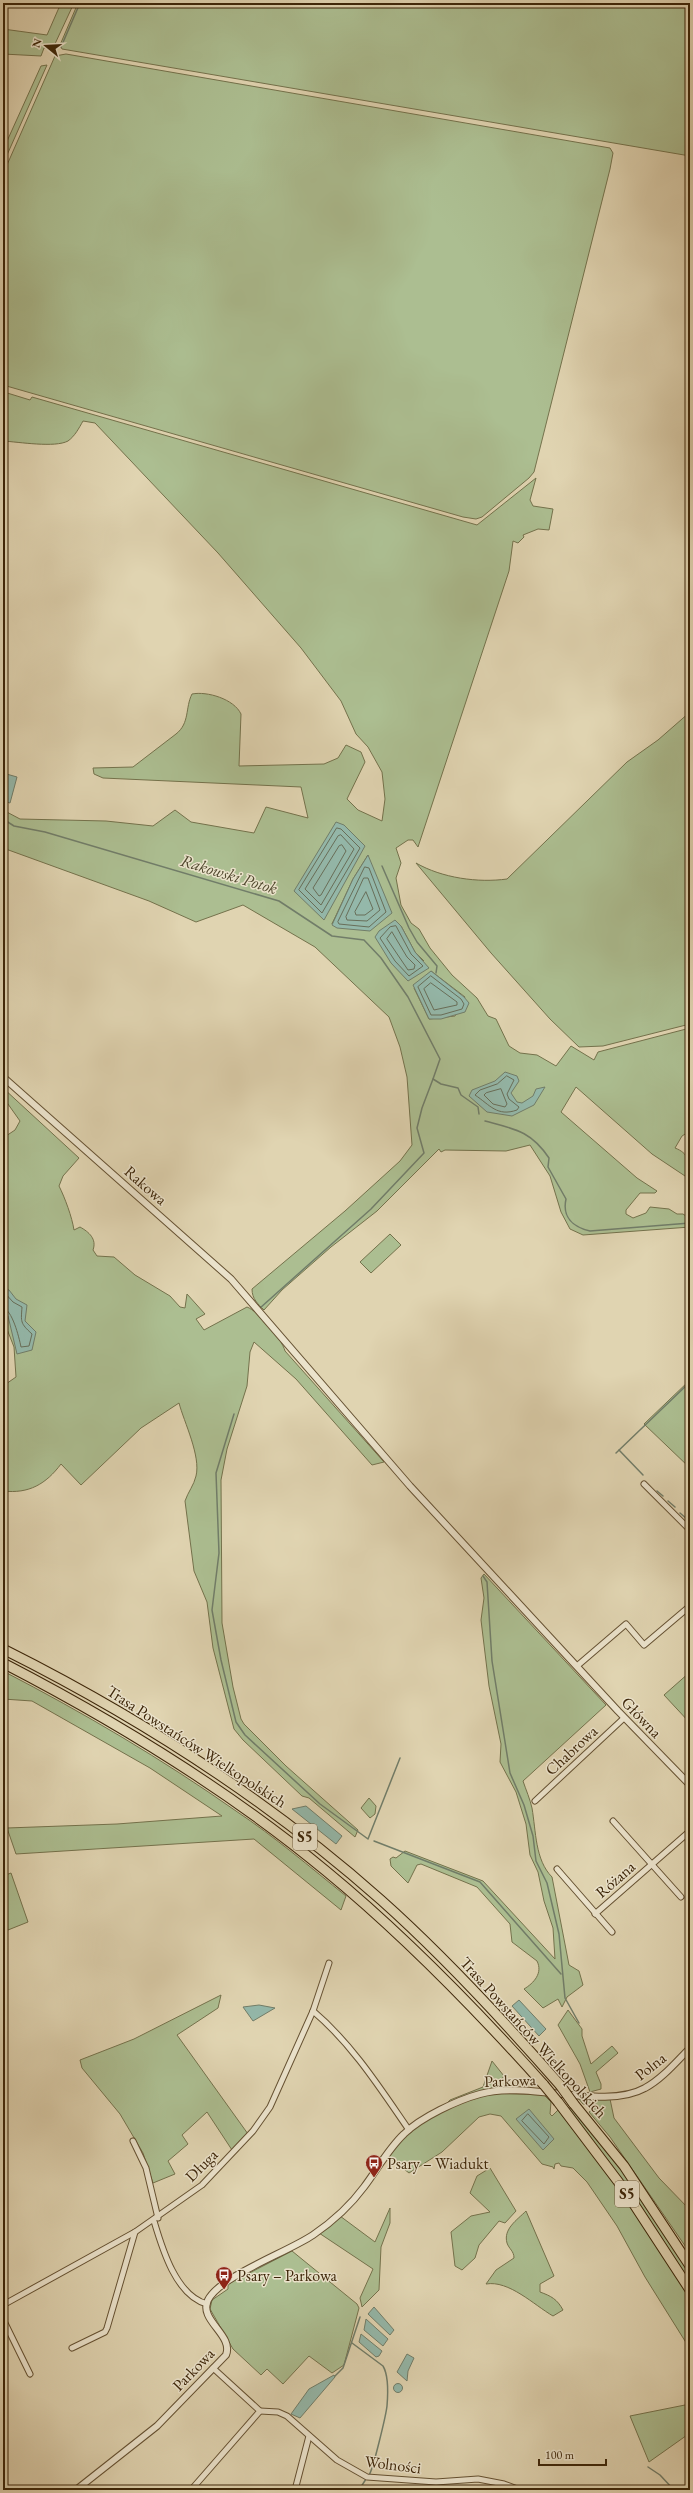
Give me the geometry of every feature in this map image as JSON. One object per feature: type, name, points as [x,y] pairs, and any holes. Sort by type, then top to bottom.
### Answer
[{"type":"highway","name":"Trasa Powstańców Wielkopolskich","points":[[3,1648],[69,1682],[162,1737],[227,1779],[288,1824],[381,1900],[431,1947],[514,2032],[560,2086],[624,2166],[690,2266]]},
{"type":"highway","name":"Trasa Powstańców Wielkopolskich","points":[[3,1663],[96,1713],[156,1748],[281,1835],[326,1871],[420,1954],[467,2001],[558,2102],[626,2192],[690,2290]]},
{"type":"street","name":"Rakowa","points":[[3,1077],[220,1268],[410,1486],[577,1666]]},
{"type":"street","points":[[644,1484],[690,1530]]},
{"type":"street","points":[[577,1666],[626,1624],[644,1645],[689,1609]]},
{"type":"street","name":"Główna","points":[[577,1666],[624,1718],[690,1785]]},
{"type":"street","name":"Chabrowa","points":[[535,1801],[624,1718]]},
{"type":"street","name":"Różana","points":[[613,1821],[681,1897]]},
{"type":"street","name":"Różana","points":[[595,1914],[690,1831]]},
{"type":"street","name":"Różana","points":[[556,1869],[612,1932]]},
{"type":"street","name":"Długa","points":[[3,2305],[135,2232],[156,2219],[202,2185],[262,2120],[282,2083],[313,2011],[329,1963]]},
{"type":"street","points":[[313,2011],[328,2024],[356,2055],[409,2130]]},
{"type":"street","name":"Polna","points":[[597,2095],[620,2095],[644,2089],[658,2079],[690,2048]]},
{"type":"street","name":"Parkowa","points":[[76,2490],[157,2426],[224,2357],[228,2349],[208,2314],[207,2304],[214,2292],[229,2280],[302,2242],[338,2215],[352,2201],[387,2154],[409,2130],[454,2104],[491,2091],[597,2095]]},
{"type":"street","points":[[133,2141],[146,2168],[156,2219],[169,2266],[197,2301],[207,2304]]},
{"type":"street","points":[[72,2348],[105,2332],[135,2232]]},
{"type":"street","points":[[3,2319],[30,2374]]},
{"type":"street","points":[[191,2490],[260,2411],[213,2368]]},
{"type":"street","name":"Wolności","points":[[260,2411],[267,2410],[284,2414],[337,2460],[367,2477],[436,2482],[478,2479],[504,2484],[520,2490]]},
{"type":"street","points":[[295,2490],[309,2436]]},
{"type":"shaded area","points":[[61,3],[74,3],[54,46],[44,48],[41,56],[3,54],[3,29],[47,35]]},
{"type":"shaded area","points":[[78,3],[690,3],[690,156],[62,49],[60,45]]},
{"type":"shaded area","points":[[66,54],[610,148],[613,153],[610,169],[534,472],[529,478],[482,517],[476,519],[463,517],[3,385],[3,174],[55,56]]},
{"type":"shaded area","points":[[47,65],[3,164],[3,150],[41,66]]},
{"type":"shaded area","points":[[4,392],[30,400],[32,397],[477,525],[536,478],[530,500],[533,506],[553,509],[549,530],[538,529],[523,535],[524,537],[518,543],[513,541],[509,571],[418,847],[413,840],[408,840],[396,848],[401,863],[396,878],[401,905],[411,923],[419,929],[430,948],[452,975],[477,998],[488,1016],[496,1019],[509,1046],[520,1053],[537,1055],[556,1066],[571,1046],[594,1060],[598,1052],[690,1028],[690,1131],[682,1136],[675,1148],[683,1152],[687,1158],[689,1162],[690,1175],[685,1176],[652,1154],[576,1087],[561,1112],[637,1178],[657,1191],[655,1193],[640,1193],[626,1210],[626,1214],[633,1218],[646,1213],[650,1207],[669,1209],[677,1214],[683,1214],[690,1219],[690,1227],[583,1235],[570,1229],[561,1212],[550,1176],[530,1145],[506,1151],[445,1150],[441,1152],[439,1149],[377,1211],[331,1247],[282,1290],[264,1310],[254,1298],[252,1289],[345,1211],[400,1161],[412,1145],[407,1077],[400,1047],[389,1017],[315,947],[243,905],[196,922],[149,901],[3,848],[3,810],[20,819],[106,821],[153,826],[175,810],[191,822],[254,833],[266,807],[308,818],[301,787],[103,778],[94,774],[93,768],[133,767],[176,734],[180,730],[185,720],[192,694],[198,693],[220,697],[232,704],[241,714],[239,766],[324,764],[338,758],[346,745],[361,752],[365,762],[347,799],[358,810],[382,821],[385,799],[382,772],[368,747],[356,734],[341,701],[301,648],[218,553],[95,423],[83,421],[73,437],[62,443],[46,444],[3,441]],"holes":[[[368,855],[332,924],[353,879]],[[401,926],[415,952],[424,961],[379,931]],[[431,971],[465,997],[455,1016],[429,1019],[414,988]]]},
{"type":"shaded area","points":[[690,712],[690,1024],[603,1046],[579,1047],[550,1019],[491,953],[416,863],[437,872],[460,878],[472,880],[507,879],[627,762],[658,740]]},
{"type":"shaded area","points":[[3,1088],[79,1158],[63,1176],[59,1186],[72,1219],[74,1230],[80,1227],[91,1236],[94,1242],[93,1250],[97,1256],[114,1257],[135,1275],[170,1296],[180,1307],[185,1308],[187,1294],[205,1314],[196,1319],[204,1330],[247,1307],[252,1310],[269,1326],[285,1351],[384,1462],[372,1465],[296,1379],[254,1342],[250,1352],[247,1386],[227,1449],[221,1480],[222,1623],[233,1687],[241,1719],[244,1724],[286,1766],[358,1830],[355,1837],[309,1798],[302,1796],[243,1740],[234,1729],[213,1648],[207,1602],[194,1571],[185,1501],[194,1482],[197,1468],[194,1449],[179,1403],[141,1428],[81,1485],[61,1464],[49,1477],[36,1486],[21,1491],[3,1491],[3,1386],[16,1377],[14,1347],[3,1319],[3,1133],[6,1136],[15,1130],[20,1121],[3,1097]]},
{"type":"shaded area","points":[[390,1234],[401,1245],[371,1273],[360,1262]]},
{"type":"shaded area","points":[[690,1380],[690,1468],[644,1424]]},
{"type":"shaded area","points":[[484,1574],[606,1705],[523,1781],[532,1808],[539,1854],[546,1870],[552,1877],[569,1965],[579,1971],[583,1985],[567,1997],[562,2007],[558,1999],[543,2008],[524,1989],[534,1981],[538,1974],[539,1965],[537,1961],[512,1942],[510,1924],[477,1887],[421,1864],[417,1865],[408,1883],[391,1866],[390,1859],[393,1857],[396,1858],[405,1851],[483,1881],[555,1959],[553,1928],[544,1901],[538,1872],[530,1855],[526,1824],[516,1792],[500,1762],[501,1744],[489,1686],[481,1620],[484,1598],[481,1578]]},
{"type":"shaded area","points":[[3,1671],[122,1737],[180,1773],[265,1831],[346,1896],[341,1910],[254,1839],[16,1854],[7,1828],[117,1824],[222,1816],[150,1768],[32,1701],[3,1699]]},
{"type":"shaded area","points":[[690,1672],[690,1723],[664,1695]]},
{"type":"shaded area","points":[[369,1798],[376,1806],[375,1814],[370,1818],[361,1808]]},
{"type":"shaded area","points":[[11,1873],[28,1922],[3,1932],[3,1876]]},
{"type":"shaded area","points":[[221,1995],[218,2008],[177,2035],[248,2134],[232,2150],[207,2112],[182,2135],[188,2144],[168,2161],[175,2174],[153,2183],[143,2153],[120,2114],[82,2068],[80,2060],[134,2039]]},
{"type":"shaded area","points":[[568,2010],[582,2029],[582,2036],[591,2064],[612,2046],[618,2053],[596,2072],[601,2084],[601,2089],[590,2092],[580,2064],[558,2025]]},
{"type":"shaded area","points":[[492,2061],[504,2076],[491,2093],[544,2095],[551,2102],[550,2114],[552,2116],[558,2110],[630,2204],[690,2296],[690,2349],[645,2277],[617,2226],[587,2182],[573,2168],[561,2166],[559,2163],[555,2164],[554,2169],[553,2167],[542,2164],[501,2116],[490,2114],[479,2117],[442,2152],[409,2173],[385,2154],[397,2139],[442,2108],[450,2100],[483,2087]]},
{"type":"shaded area","points":[[577,2097],[610,2099],[614,2118],[659,2178],[690,2210],[690,2253],[610,2137],[589,2112],[597,2106],[583,2104]]},
{"type":"shaded area","points":[[567,2108],[575,2108],[640,2194],[690,2271],[690,2282]]},
{"type":"shaded area","points":[[490,2168],[516,2211],[505,2223],[499,2221],[479,2245],[475,2258],[462,2270],[455,2266],[451,2232],[471,2216],[490,2212],[470,2193],[477,2176]]},
{"type":"shaded area","points":[[390,2208],[390,2223],[381,2247],[379,2290],[362,2307],[360,2298],[373,2269],[319,2233],[340,2216],[375,2242]]},
{"type":"shaded area","points":[[526,2211],[554,2276],[540,2284],[540,2292],[553,2298],[563,2310],[553,2316],[512,2289],[495,2284],[486,2284],[496,2270],[514,2258],[507,2243],[507,2233],[515,2221]]},
{"type":"shaded area","points":[[292,2251],[357,2304],[359,2308],[344,2365],[332,2373],[309,2356],[283,2384],[267,2369],[261,2375],[233,2349],[210,2309],[212,2300],[228,2289],[228,2284]]},
{"type":"shaded area","points":[[690,2404],[690,2433],[649,2462],[630,2416]]},
{"type":"water","points":[[3,773],[17,777],[10,803],[3,801]]},
{"type":"water","points":[[336,822],[344,825],[365,846],[324,920],[294,891]]},
{"type":"water","points":[[368,855],[392,913],[370,931],[337,928],[332,925],[353,879]]},
{"type":"water","points":[[395,920],[401,926],[415,952],[429,968],[408,981],[391,963],[375,937],[379,931]]},
{"type":"water","points":[[431,971],[464,997],[469,1003],[465,1012],[441,1019],[429,1019],[413,985]]},
{"type":"water","points":[[505,1072],[517,1076],[519,1081],[511,1093],[517,1102],[522,1103],[533,1096],[536,1089],[545,1087],[534,1105],[512,1116],[487,1112],[469,1096],[472,1090],[495,1081]]},
{"type":"water","points":[[3,1287],[9,1290],[16,1299],[27,1305],[25,1321],[36,1332],[32,1350],[17,1354],[8,1316],[3,1310]]},
{"type":"water","points":[[306,1806],[342,1836],[336,1844],[292,1809]]},
{"type":"water","points":[[519,2000],[546,2029],[539,2036],[512,2006]]},
{"type":"water","points":[[259,2005],[275,2008],[253,2021],[243,2007]]},
{"type":"water","points":[[529,2109],[554,2139],[543,2150],[516,2119]]},
{"type":"water","points":[[374,2307],[394,2330],[390,2335],[368,2314]]},
{"type":"water","points":[[366,2319],[388,2339],[383,2346],[364,2330]]},
{"type":"water","points":[[361,2334],[382,2351],[379,2356],[376,2357],[359,2342]]},
{"type":"water","points":[[407,2354],[414,2358],[408,2371],[407,2381],[397,2372]]},
{"type":"water","points":[[334,2375],[335,2377],[300,2418],[291,2414],[309,2389]]},
{"type":"water","points":[[398,2383],[403,2388],[398,2393],[393,2388]]},
{"type":"waterway","points":[[61,47],[80,3]]},
{"type":"waterway","name":"Rakowski Potok","points":[[3,819],[14,826],[45,832],[279,901],[332,936],[364,940],[381,958],[408,997],[440,1059],[433,1079],[441,1084],[458,1088],[461,1095],[478,1107],[479,1114]]},
{"type":"waterway","points":[[382,866],[409,928],[417,942],[437,966],[436,973]]},
{"type":"waterway","points":[[260,1308],[371,1209],[424,1153],[417,1128],[422,1108],[433,1079]]},
{"type":"waterway","name":"Rakowski Potok","points":[[485,1121],[522,1132],[536,1142],[549,1158],[548,1167],[566,1199],[565,1205],[567,1216],[579,1227],[590,1231],[690,1223]]},
{"type":"waterway","points":[[616,1453],[690,1382]]},
{"type":"waterway","points":[[234,1414],[216,1473],[219,1553],[212,1610],[221,1660],[236,1722],[245,1735],[320,1804],[368,1839],[400,1758]]},
{"type":"waterway","points":[[619,1450],[643,1475]]},
{"type":"waterway","points":[[657,1491],[663,1496]]},
{"type":"waterway","points":[[668,1501],[675,1507]]},
{"type":"waterway","points":[[680,1513],[687,1519]]},
{"type":"waterway","points":[[483,1576],[487,1582],[492,1661],[510,1773],[524,1805],[533,1836],[536,1861],[547,1883],[559,1934],[565,1998],[579,2023]]},
{"type":"waterway","points":[[374,1841],[480,1882],[561,1974]]},
{"type":"waterway","points":[[335,2376],[343,2368],[360,2317]]},
{"type":"waterway","points":[[352,2343],[383,2366],[388,2385],[387,2406],[382,2430],[369,2475]]},
{"type":"waterway","points":[[648,2467],[660,2475],[674,2490]]},
{"type":"waterway","points":[[359,2490],[366,2479]]},
{"type":"place","name":"Psary – Wiadukt","points":[[374,2178]]},
{"type":"place","name":"Psary – Parkowa","points":[[224,2290]]}]
